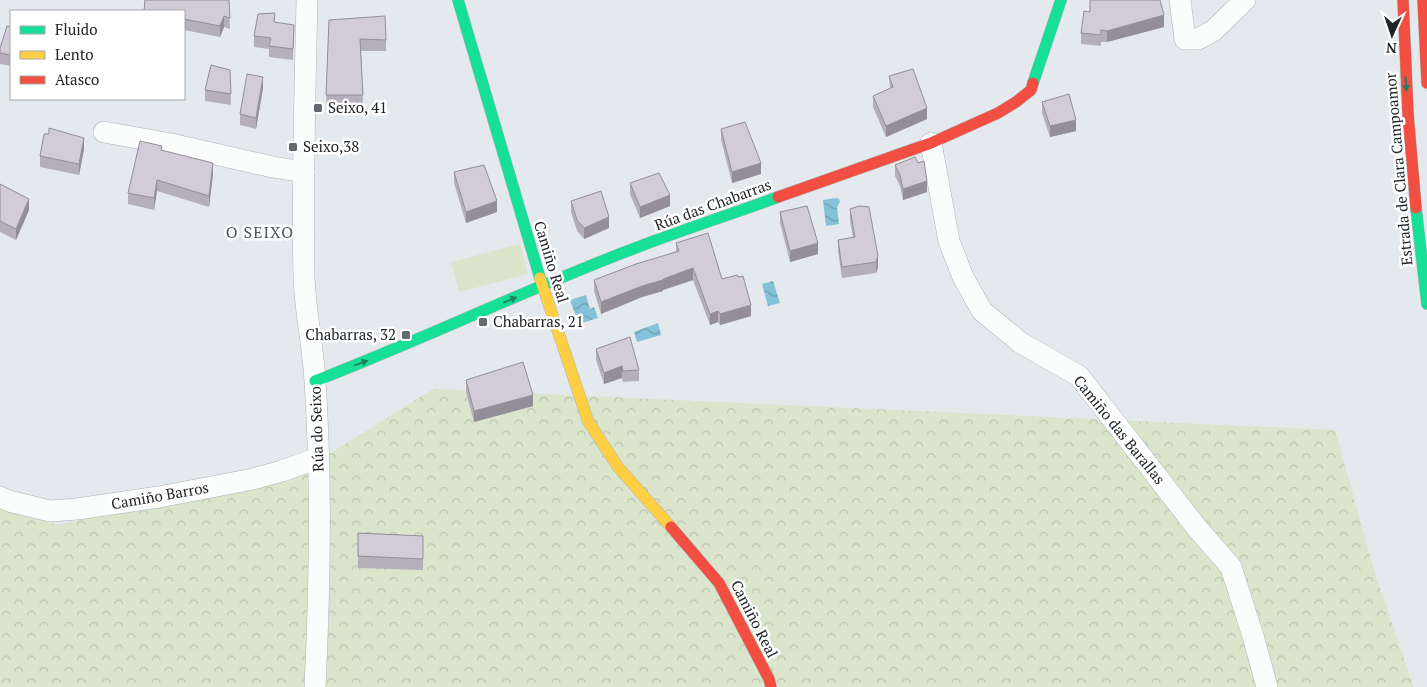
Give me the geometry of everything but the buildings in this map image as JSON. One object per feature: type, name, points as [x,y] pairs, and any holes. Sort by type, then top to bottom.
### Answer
[{"type":"street","name":"Rúa do Seixo","points":[[307,0],[304,278],[315,381],[318,458],[319,543],[315,687]]},
{"type":"street","name":"Camiño Real","points":[[458,0],[542,286],[588,421],[618,467],[719,583],[769,679],[771,687]]},
{"type":"street","name":"Rúa das Chabarras","points":[[315,381],[377,357],[638,247],[931,143],[998,113],[1032,90],[1062,0]]},
{"type":"street","points":[[1180,0],[1185,39],[1198,39],[1213,31],[1245,0]]},
{"type":"street","name":"Estrada de Clara Campoamor","points":[[1403,0],[1405,71],[1414,188],[1427,304]]},
{"type":"street","points":[[1423,0],[1427,83]]},
{"type":"street","points":[[104,132],[304,172]]},
{"type":"street","name":"Camiño das Barallas","points":[[931,143],[949,241],[963,277],[982,311],[1021,343],[1079,376],[1197,528],[1230,567],[1253,636],[1267,687]]},
{"type":"street","name":"Camiño Barros","points":[[0,497],[50,511],[78,509],[159,497],[253,479],[318,458]]},
{"type":"green space","points":[[520,244],[528,274],[459,292],[451,262]]},
{"type":"green space","points":[[433,389],[1335,430],[1376,577],[1414,687],[0,687],[0,507],[58,525],[305,469]]},
{"type":"water","points":[[836,198],[840,202],[837,207],[839,224],[826,226],[823,200]]},
{"type":"water","points":[[773,281],[780,303],[768,306],[762,284]]},
{"type":"water","points":[[586,295],[590,309],[594,307],[598,318],[579,324],[570,300]]},
{"type":"water","points":[[658,323],[661,335],[637,342],[634,332]]},
{"type":"traffic: fast","points":[[458,0],[540,278]]},
{"type":"traffic: fast","points":[[1033,83],[1061,0]]},
{"type":"traffic: fast","points":[[315,381],[597,263],[778,197]]},
{"type":"traffic: fast","points":[[1416,208],[1427,304]]},
{"type":"traffic: slow","points":[[540,278],[588,421],[618,467],[671,527]]},
{"type":"traffic: jam","points":[[1403,0],[1408,114],[1416,208]]},
{"type":"traffic: jam","points":[[1423,0],[1427,83]]},
{"type":"traffic: jam","points":[[778,197],[931,143],[998,113],[1031,90],[1033,83]]},
{"type":"traffic: jam","points":[[671,527],[719,583],[769,679],[771,687]]},
{"type":"place","name":"Seixo, 41","points":[[318,108]]},
{"type":"place","name":"Seixo,38","points":[[293,147]]},
{"type":"place","name":"Chabarras, 21","points":[[483,322]]},
{"type":"place","name":"Chabarras, 32","points":[[406,335]]},
{"type":"district","name":"O SEIXO","points":[[260,232]]}]
